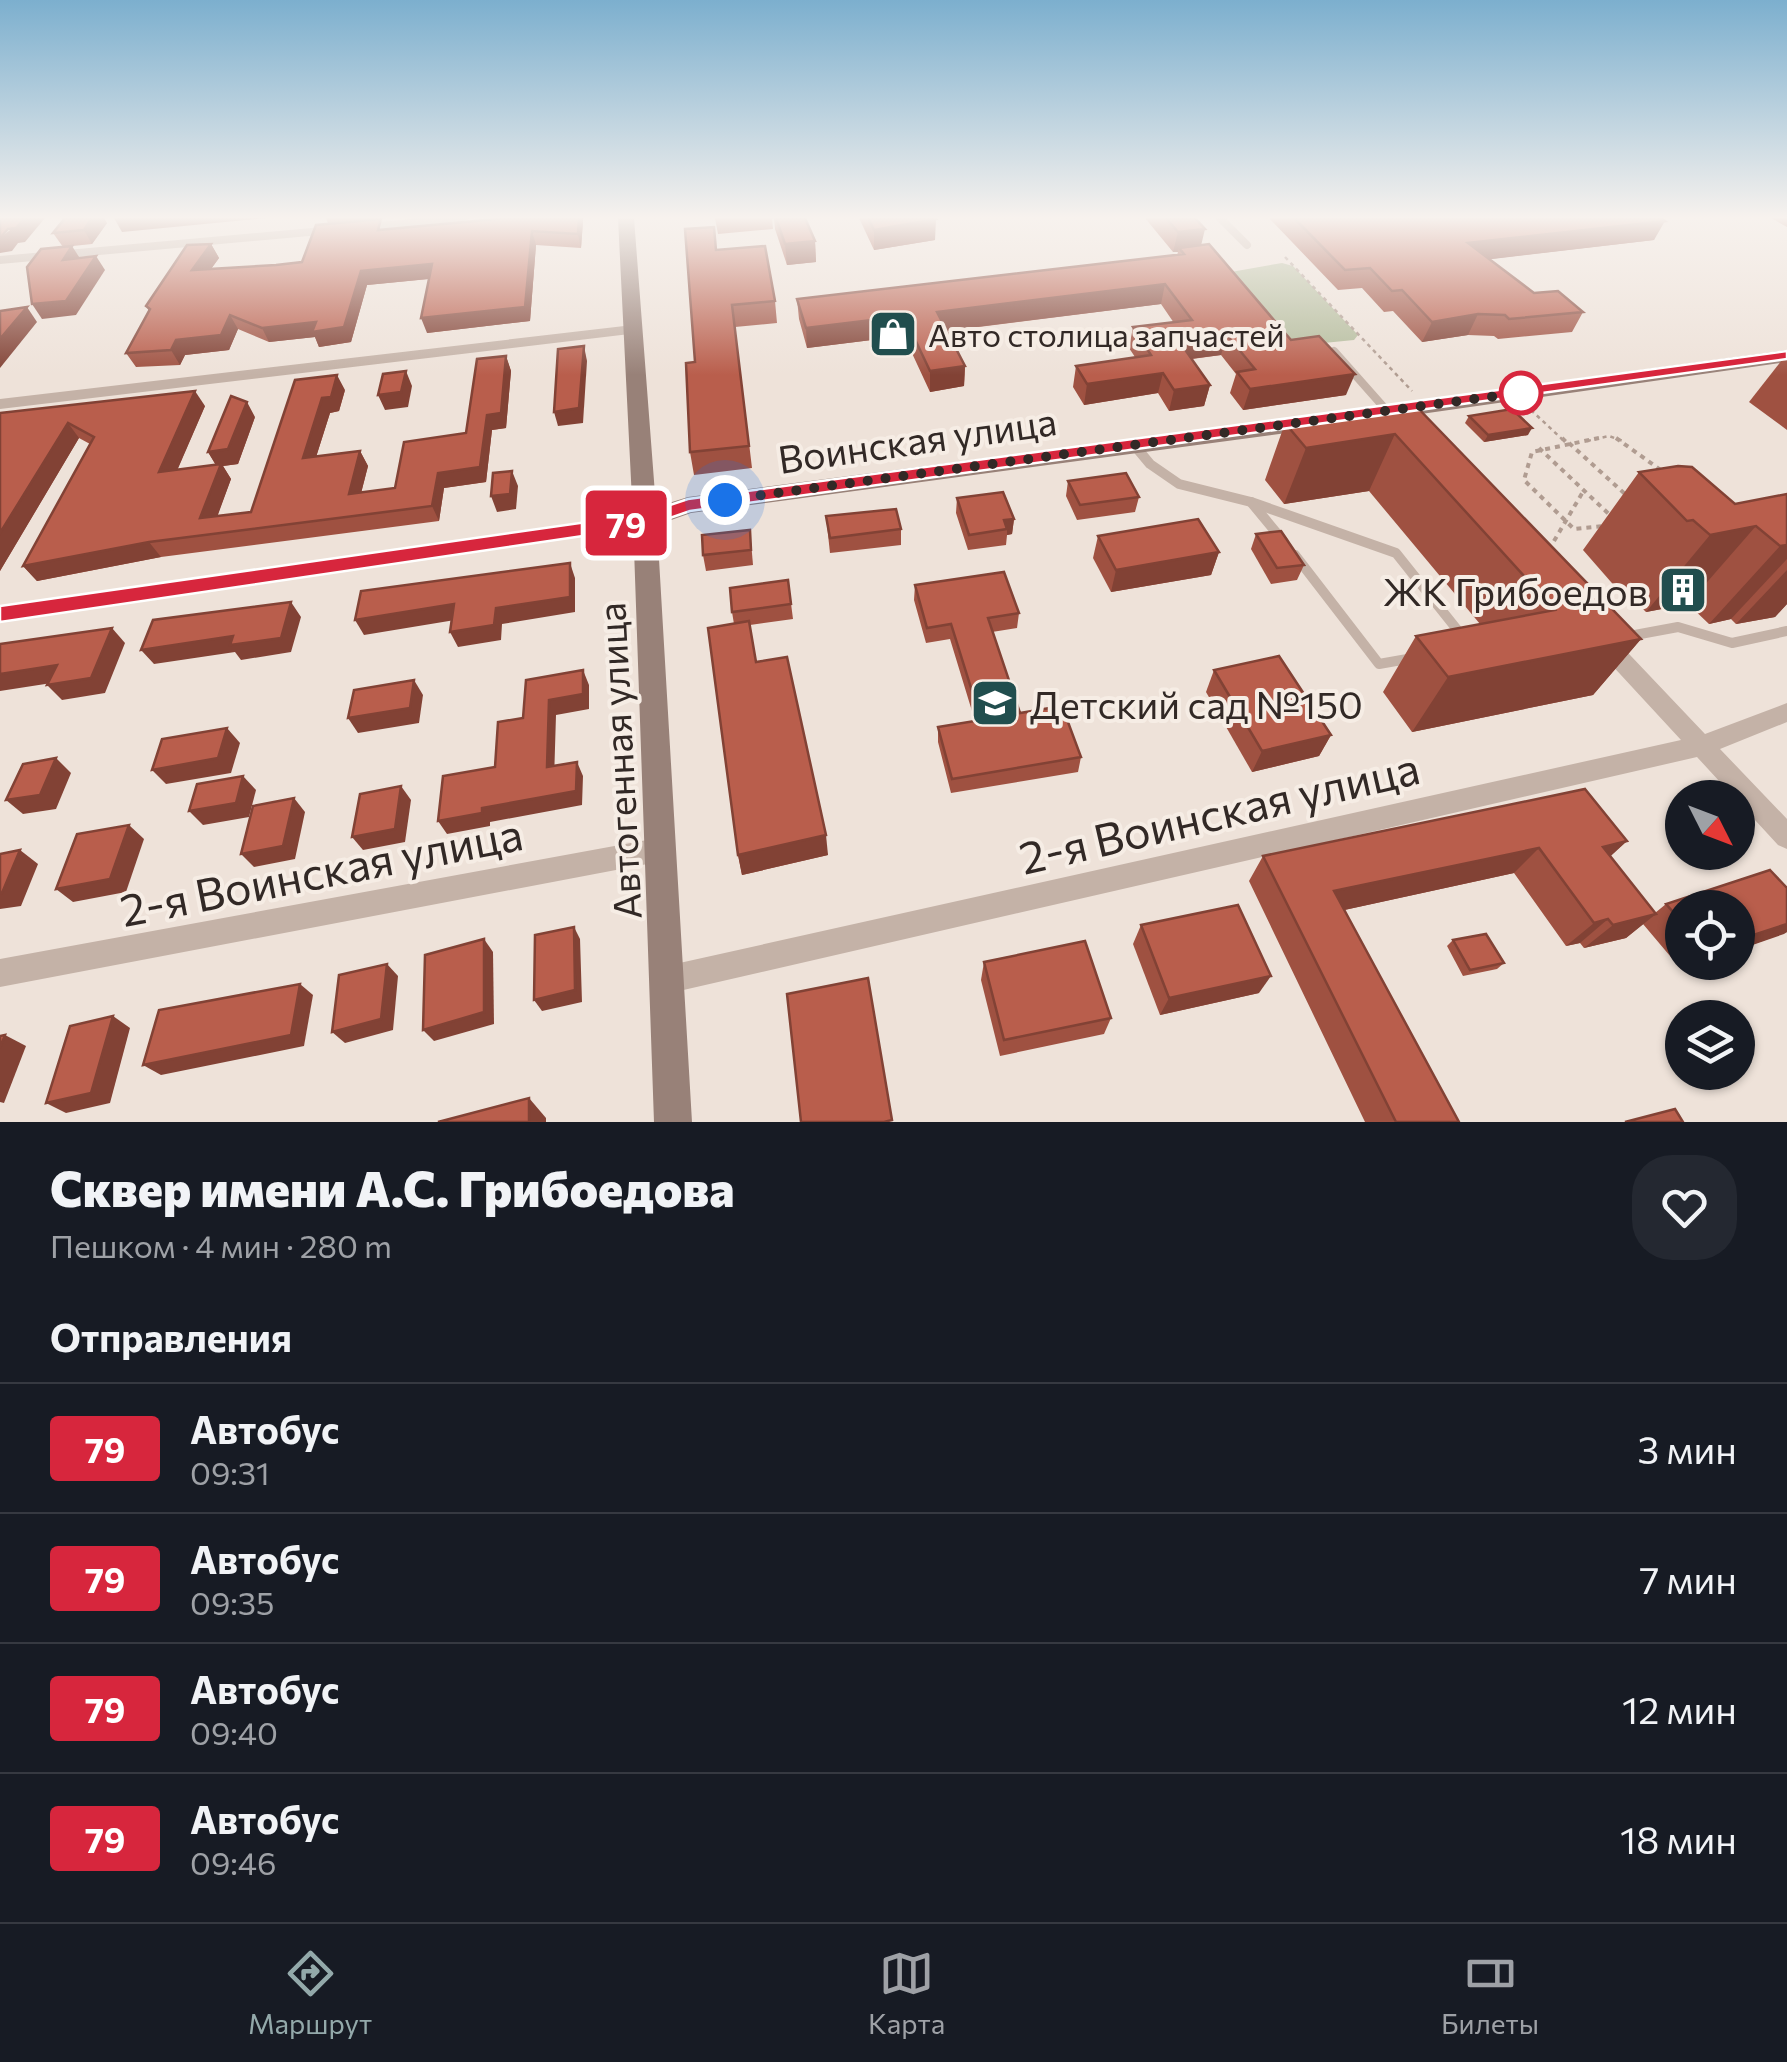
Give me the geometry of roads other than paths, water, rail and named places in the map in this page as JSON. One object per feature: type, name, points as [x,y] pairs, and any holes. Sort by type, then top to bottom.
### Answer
[{"type":"street","name":"Автогенная улица","points":[[629,270],[673,1122]]},
{"type":"street","points":[[0,404],[633,330]]},
{"type":"street","points":[[1378,413],[1787,356]]},
{"type":"street","points":[[1378,413],[1404,429]]},
{"type":"street","name":"Воинская улица","points":[[0,614],[644,520],[688,505],[1330,420]]},
{"type":"street","points":[[1596,634],[1787,838]]},
{"type":"street","name":"2-я Воинская улица","points":[[666,980],[1701,746],[1787,712]]},
{"type":"street","name":"2-я Воинская улица","points":[[0,973],[658,850]]},
{"type":"lane","points":[[1334,351],[1378,413]]},
{"type":"lane","points":[[1135,446],[1150,464],[1179,484],[1251,502],[1396,553],[1471,647],[1453,650]]},
{"type":"lane","points":[[1251,502],[1379,664],[1434,654]]},
{"type":"lane","points":[[1596,634],[1673,628],[1732,643],[1787,632]]},
{"type":"place","name":"Авто столица запчастей","points":[[893,334]]},
{"type":"place","name":"ЖК Грибоедов","points":[[1683,590]]},
{"type":"place","name":"Детский сад №150","points":[[995,703]]}]
